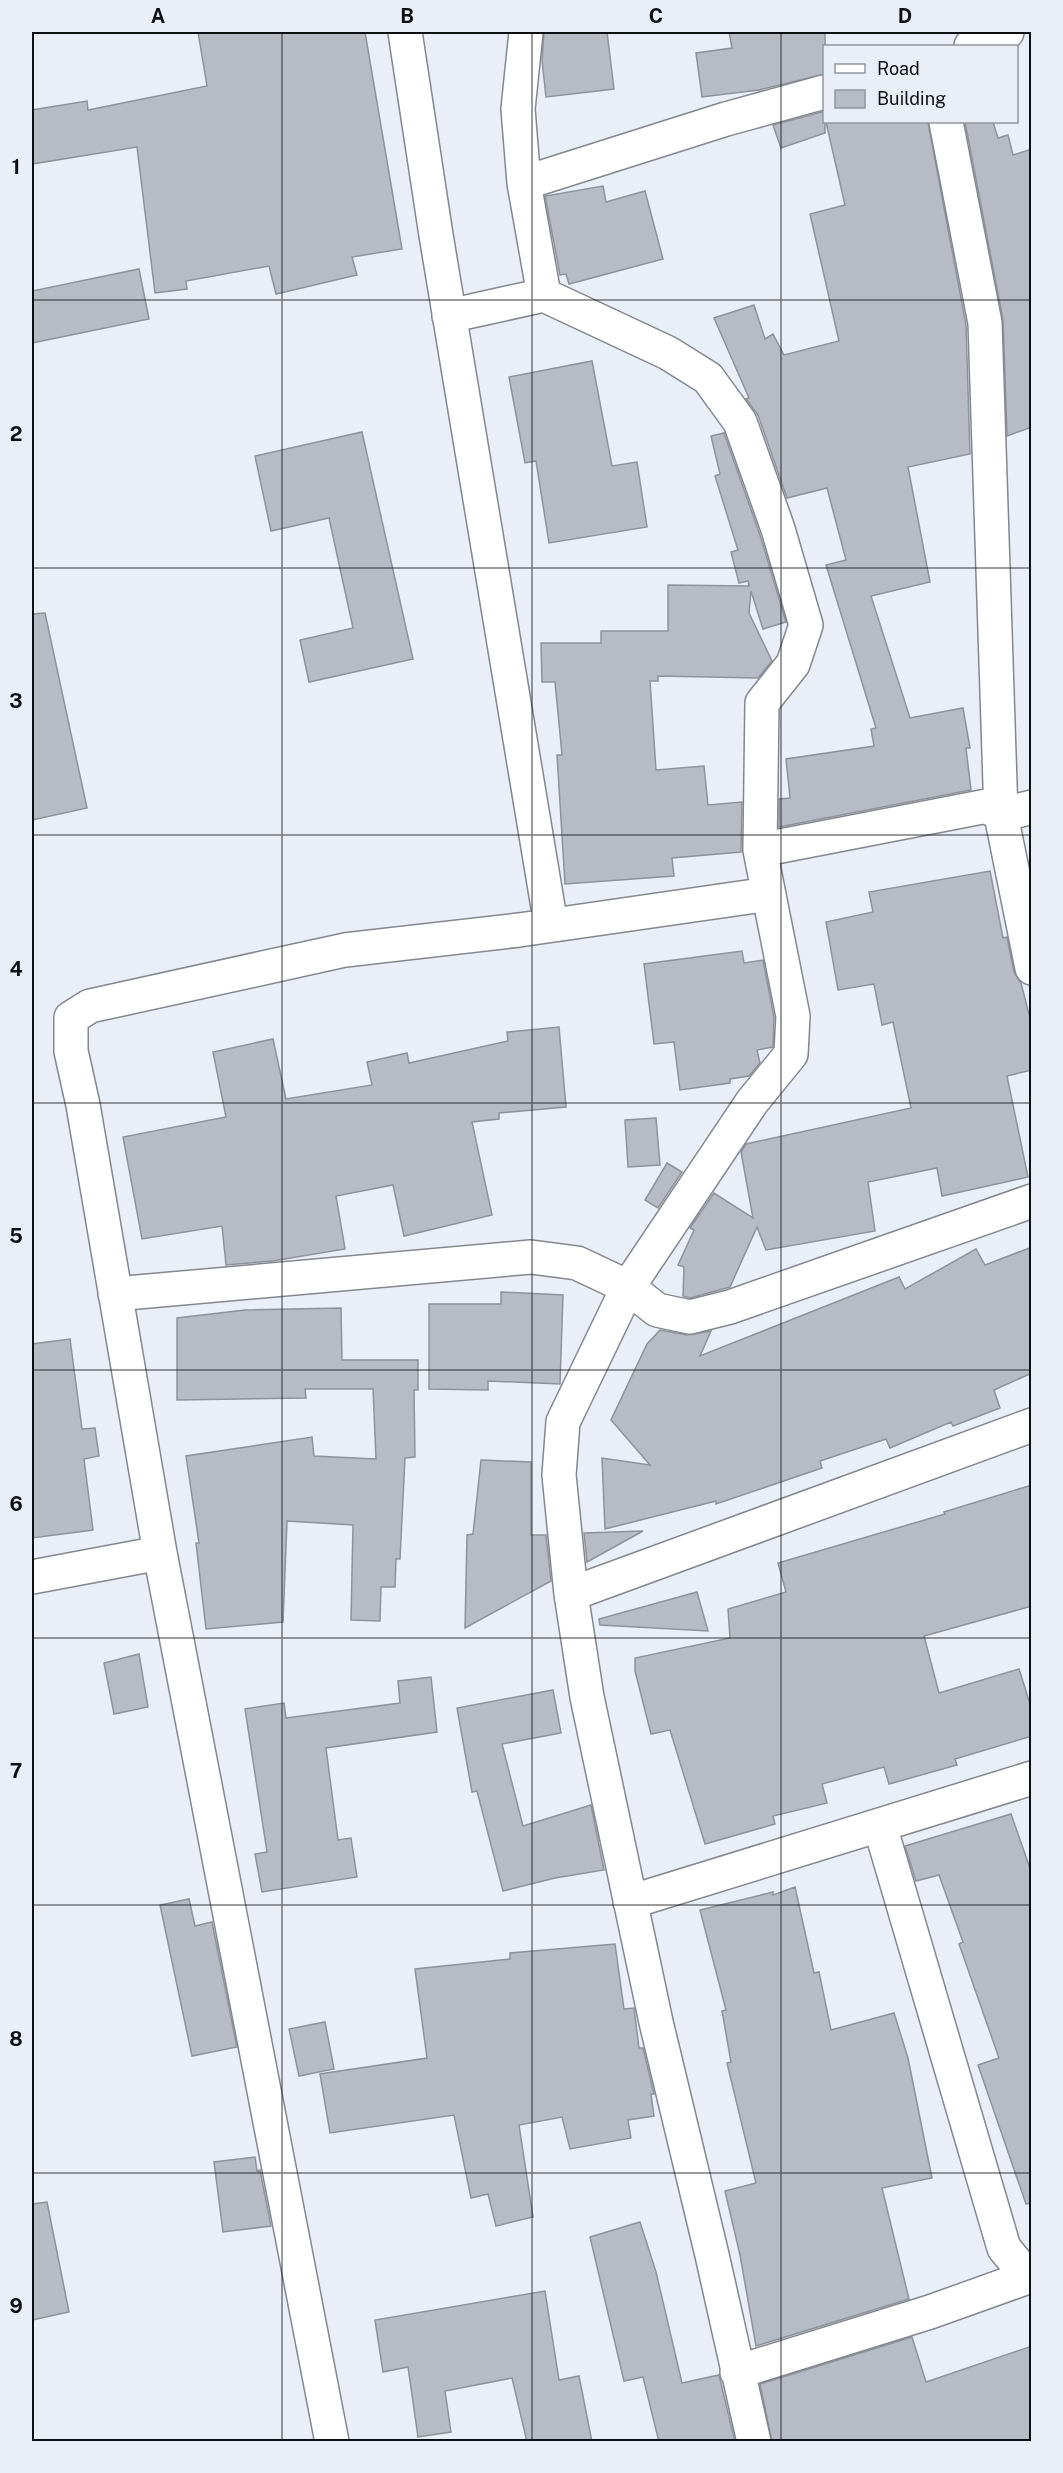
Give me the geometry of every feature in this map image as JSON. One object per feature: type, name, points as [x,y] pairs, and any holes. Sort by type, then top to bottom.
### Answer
[{"type":"street","points":[[405,32],[449,316],[552,925]]},
{"type":"street","points":[[526,32],[518,109],[524,183],[544,295]]},
{"type":"street","points":[[974,45],[1007,32]]},
{"type":"street","points":[[524,183],[726,119],[823,93]]},
{"type":"street","points":[[946,123],[986,323],[1016,811],[1032,968]]},
{"type":"street","points":[[449,316],[544,295],[668,353],[708,378],[740,422],[778,529],[806,625],[793,664],[762,703],[760,850],[793,1016],[791,1054],[752,1102],[628,1287],[563,1422],[559,1475],[571,1594],[587,1697],[656,2022],[754,2442]]},
{"type":"street","points":[[760,850],[987,806],[1016,811]]},
{"type":"street","points":[[332,2442],[160,1553],[83,1105],[71,1051],[71,1018],[90,1006],[345,950],[552,925],[769,894]]},
{"type":"street","points":[[115,1294],[531,1257],[577,1263],[628,1287],[657,1310],[690,1317],[730,1307],[1032,1201]]},
{"type":"street","points":[[571,1594],[1032,1425]]},
{"type":"street","points":[[32,1576],[160,1553]]},
{"type":"street","points":[[630,1902],[1032,1778]]},
{"type":"street","points":[[737,2372],[930,2312],[1030,2277],[1004,2248],[880,1826]]},
{"type":"building","points":[[198,32],[365,32],[402,249],[352,257],[357,275],[276,294],[269,266],[186,281],[187,289],[155,293],[137,147],[32,164],[32,110],[87,101],[88,110],[207,86]]},
{"type":"building","points":[[544,32],[607,32],[614,89],[546,97],[542,60]]},
{"type":"building","points":[[729,32],[825,32],[823,74],[759,90],[702,97],[696,53],[732,48]]},
{"type":"building","points":[[823,112],[825,133],[781,148],[773,125]]},
{"type":"building","points":[[826,123],[928,123],[966,325],[970,454],[908,467],[930,582],[871,596],[910,718],[963,708],[970,748],[966,748],[971,790],[779,827],[779,799],[790,798],[786,759],[874,746],[871,729],[876,728],[826,565],[846,560],[827,488],[787,498],[758,415],[746,399],[749,398],[714,318],[754,305],[765,339],[773,334],[784,355],[839,341],[810,214],[845,205]]},
{"type":"building","points":[[965,123],[993,123],[998,138],[1008,135],[1013,155],[1032,149],[1032,427],[1007,436],[1003,320]]},
{"type":"building","points":[[603,186],[606,202],[645,191],[663,259],[569,284],[566,274],[560,275],[545,196]]},
{"type":"building","points":[[139,269],[149,319],[32,343],[32,291]]},
{"type":"building","points":[[592,361],[612,466],[637,462],[647,527],[549,543],[536,461],[525,463],[509,377]]},
{"type":"building","points":[[362,432],[413,659],[309,682],[300,640],[353,628],[329,518],[271,531],[255,456]]},
{"type":"building","points":[[724,433],[760,535],[786,622],[763,629],[751,591],[749,613],[772,661],[758,678],[658,676],[658,681],[650,681],[656,770],[704,766],[708,805],[742,802],[741,852],[672,858],[674,876],[565,884],[557,755],[562,755],[555,682],[542,682],[541,643],[601,643],[601,631],[668,631],[668,585],[749,586],[748,581],[739,583],[731,552],[738,550],[715,476],[720,474],[711,436]]},
{"type":"building","points":[[45,613],[87,808],[32,820],[32,614]]},
{"type":"building","points":[[990,871],[1003,938],[1007,937],[1014,972],[1021,983],[1032,1026],[1032,1070],[1007,1076],[1028,1177],[942,1196],[937,1168],[868,1182],[875,1231],[766,1250],[757,1227],[730,1287],[690,1298],[683,1296],[684,1267],[678,1265],[694,1230],[690,1228],[714,1193],[753,1218],[741,1152],[746,1144],[911,1108],[893,1022],[882,1025],[874,984],[838,990],[826,922],[873,912],[869,892]]},
{"type":"building","points":[[742,951],[744,963],[763,960],[774,1017],[773,1047],[757,1050],[760,1063],[749,1076],[730,1079],[730,1083],[680,1090],[674,1042],[654,1044],[644,964]]},
{"type":"building","points":[[559,1027],[566,1107],[499,1113],[499,1119],[472,1122],[492,1215],[404,1236],[393,1185],[336,1196],[345,1249],[273,1261],[226,1265],[222,1226],[142,1239],[123,1137],[226,1117],[213,1052],[273,1039],[286,1099],[372,1085],[367,1062],[407,1053],[409,1063],[508,1041],[507,1032]]},
{"type":"building","points":[[656,1118],[660,1165],[628,1167],[625,1120]]},
{"type":"building","points":[[667,1163],[682,1172],[658,1208],[645,1200]]},
{"type":"building","points":[[1032,1247],[1032,1373],[994,1390],[1000,1408],[953,1426],[951,1422],[890,1448],[886,1439],[820,1461],[822,1468],[716,1504],[716,1501],[605,1529],[602,1458],[650,1465],[611,1420],[647,1344],[660,1330],[687,1335],[711,1331],[700,1356],[899,1277],[905,1289],[976,1249],[985,1265]]},
{"type":"building","points":[[501,1292],[563,1295],[560,1384],[488,1381],[488,1390],[429,1389],[429,1304],[501,1304]]},
{"type":"building","points":[[341,1308],[342,1360],[418,1360],[418,1390],[414,1390],[415,1457],[405,1458],[400,1559],[396,1559],[395,1587],[381,1587],[380,1621],[351,1620],[353,1525],[287,1521],[283,1622],[206,1629],[196,1543],[199,1543],[186,1456],[312,1437],[314,1456],[376,1459],[373,1389],[305,1389],[306,1398],[177,1400],[177,1318],[245,1310]]},
{"type":"building","points":[[70,1339],[82,1429],[95,1428],[99,1456],[84,1459],[93,1530],[32,1538],[32,1344]]},
{"type":"building","points":[[481,1460],[531,1462],[531,1535],[546,1535],[551,1581],[465,1628],[467,1535],[473,1534]]},
{"type":"building","points":[[1032,1485],[1032,1606],[924,1636],[939,1693],[1019,1669],[1032,1710],[1032,1736],[955,1759],[957,1765],[889,1784],[884,1767],[822,1784],[827,1803],[773,1816],[775,1824],[705,1844],[670,1730],[651,1734],[635,1671],[635,1658],[730,1638],[728,1609],[786,1592],[778,1563],[945,1514],[944,1512]]},
{"type":"building","points":[[643,1531],[587,1562],[584,1533]]},
{"type":"building","points":[[697,1592],[708,1631],[600,1625],[599,1619]]},
{"type":"building","points":[[139,1654],[148,1707],[114,1714],[104,1663]]},
{"type":"building","points":[[431,1677],[437,1732],[326,1748],[338,1840],[351,1838],[357,1877],[262,1892],[255,1854],[267,1852],[245,1709],[284,1703],[286,1718],[400,1703],[398,1681]]},
{"type":"building","points":[[553,1690],[561,1733],[502,1744],[523,1826],[591,1805],[604,1870],[555,1878],[503,1891],[477,1791],[472,1792],[457,1708]]},
{"type":"building","points":[[1011,1814],[1032,1874],[1032,2203],[1026,2204],[978,2065],[999,2058],[959,1944],[963,1942],[939,1875],[916,1881],[905,1846]]},
{"type":"building","points":[[795,1887],[814,1973],[819,1972],[831,2030],[894,2013],[908,2058],[932,2178],[882,2188],[909,2299],[756,2346],[740,2255],[725,2191],[756,2183],[727,2063],[731,2062],[722,2011],[726,2010],[700,1910],[773,1892],[773,1895]]},
{"type":"building","points":[[189,1899],[195,1926],[212,1922],[237,2047],[192,2056],[160,1905]]},
{"type":"building","points":[[615,1944],[624,2009],[634,2008],[639,2048],[643,2048],[654,2094],[651,2094],[654,2116],[628,2120],[631,2138],[570,2149],[562,2117],[519,2125],[533,2217],[496,2226],[488,2194],[471,2198],[454,2115],[330,2133],[320,2074],[427,2058],[415,1969],[510,1959],[510,1953]]},
{"type":"building","points":[[325,2022],[334,2069],[299,2076],[289,2029]]},
{"type":"building","points":[[255,2157],[257,2171],[260,2170],[271,2226],[223,2232],[214,2162]]},
{"type":"building","points":[[47,2202],[69,2312],[32,2320],[32,2204]]},
{"type":"building","points":[[640,2222],[656,2272],[682,2383],[719,2375],[735,2442],[659,2442],[643,2377],[624,2381],[590,2237]]},
{"type":"building","points":[[545,2291],[559,2380],[579,2376],[592,2442],[527,2442],[512,2378],[445,2391],[451,2432],[418,2437],[408,2367],[383,2372],[375,2320]]},
{"type":"building","points":[[912,2337],[926,2382],[1032,2346],[1032,2442],[772,2442],[760,2384]]}]
